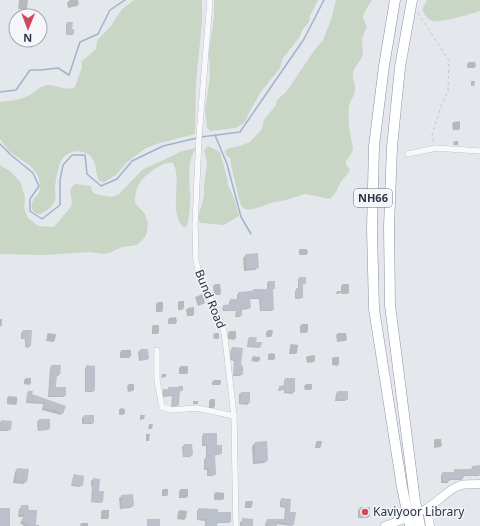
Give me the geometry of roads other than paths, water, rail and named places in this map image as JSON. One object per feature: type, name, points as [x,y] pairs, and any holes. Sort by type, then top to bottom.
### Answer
[{"type":"highway","name":"NH66","points":[[395,0],[384,66],[374,146],[372,229],[374,309],[388,396],[402,524]]},
{"type":"highway","name":"NH66","points":[[412,0],[400,67],[392,147],[389,227],[390,305],[420,526]]},
{"type":"main road","points":[[430,526],[425,509],[460,486],[480,484]]},
{"type":"main road","points":[[385,526],[402,524]]},
{"type":"street","name":"Bund Road","points":[[210,0],[199,138],[195,225],[196,261],[200,278],[223,328],[234,416],[236,526]]},
{"type":"street","points":[[408,154],[436,148],[480,151]]},
{"type":"street","points":[[157,350],[157,380],[159,396],[163,408],[172,410],[197,408],[234,416]]},
{"type":"waterway","points":[[0,92],[16,90],[30,70],[58,68],[69,75],[80,42],[98,34],[110,10],[125,0]]},
{"type":"waterway","points":[[201,137],[240,132],[304,39],[324,0]]},
{"type":"waterway","points":[[215,135],[227,164],[241,217],[251,234]]},
{"type":"waterway","points":[[0,144],[33,173],[39,186],[30,199],[30,211],[42,219],[60,205],[60,180],[63,165],[72,155],[85,155],[87,174],[101,186],[117,179],[132,161],[163,146],[197,138]]},
{"type":"place","name":"Kaviyoor Library","points":[[365,512]]}]
